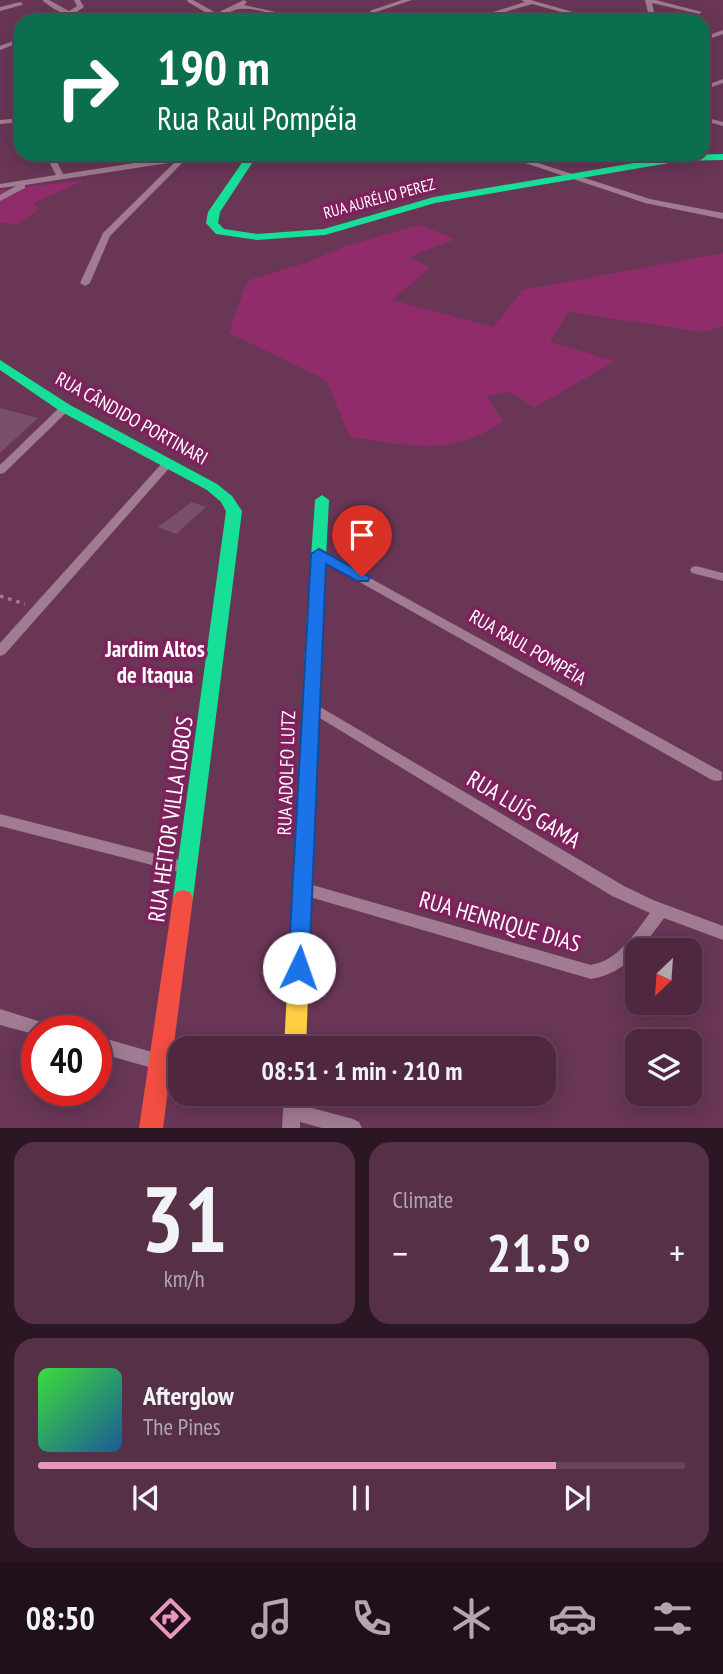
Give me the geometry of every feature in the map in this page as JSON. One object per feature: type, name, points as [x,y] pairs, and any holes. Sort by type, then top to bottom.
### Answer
[{"type":"street","points":[[45,0],[58,11],[69,14],[81,7],[77,0]]},
{"type":"street","points":[[224,14],[251,0]]},
{"type":"street","points":[[397,0],[407,1]]},
{"type":"street","points":[[648,0],[699,12]]},
{"type":"street","points":[[190,1],[209,14]]},
{"type":"street","points":[[370,14],[407,1]]},
{"type":"street","points":[[488,14],[527,1],[575,14]]},
{"type":"street","points":[[0,9],[20,4]]},
{"type":"street","points":[[237,5],[278,14]]},
{"type":"street","points":[[53,161],[61,177]]},
{"type":"street","points":[[0,186],[169,161]]},
{"type":"street","points":[[85,283],[106,235],[181,161]]},
{"type":"street","name":"RUA AURÉLIO PEREZ","points":[[248,161],[214,212],[212,223],[220,232],[250,237],[326,232],[414,204],[662,161]]},
{"type":"street","points":[[523,161],[648,201],[723,216]]},
{"type":"street","points":[[0,198],[29,182]]},
{"type":"street","name":"RUA CÂNDIDO PORTINARI","points":[[0,364],[65,408],[225,495],[234,508],[235,516]]},
{"type":"street","points":[[0,471],[65,408]]},
{"type":"street","points":[[0,651],[168,463]]},
{"type":"street","name":"RUA ADOLFO LUTZ","points":[[296,1036],[322,500]]},
{"type":"street","name":"RUA HEITOR VILLA LOBOS","points":[[151,1128],[235,516]]},
{"type":"street","name":"RUA RAUL POMPÉIA","points":[[319,554],[717,776]]},
{"type":"street","points":[[696,570],[723,577]]},
{"type":"street","name":"RUA LUÍS GAMA","points":[[310,706],[580,870],[661,910],[723,933]]},
{"type":"street","points":[[0,820],[187,868]]},
{"type":"street","name":"RUA HENRIQUE DIAS","points":[[302,888],[591,972],[605,971],[623,958],[661,910]]},
{"type":"street","points":[[0,1017],[21,1023]]},
{"type":"street","points":[[112,1049],[159,1062]]},
{"type":"street","points":[[292,1111],[353,1128]]},
{"type":"path","points":[[0,596],[37,607]]},
{"type":"shaded area","points":[[84,180],[34,203],[39,210],[15,225],[0,222],[0,190]]},
{"type":"shaded area","points":[[419,225],[456,239],[409,257],[430,268],[392,300],[493,327],[523,290],[723,253],[723,326],[703,332],[568,312],[550,342],[615,361],[534,408],[511,392],[486,396],[503,421],[466,440],[429,446],[350,437],[326,380],[229,333],[247,281],[305,263],[346,246]]},
{"type":"building","points":[[0,408],[38,418],[0,453]]},
{"type":"building","points":[[192,502],[206,507],[176,534],[158,527]]},
{"type":"traffic: fast","points":[[710,157],[723,157]]},
{"type":"traffic: fast","points":[[248,161],[214,212],[212,223],[220,232],[257,237],[325,232],[434,200],[663,161]]},
{"type":"traffic: fast","points":[[0,364],[65,408],[212,487],[227,499],[234,511],[183,898]]},
{"type":"traffic: fast","points":[[315,614],[322,500]]},
{"type":"traffic: slow","points":[[296,1036],[315,614]]},
{"type":"traffic: jam","points":[[151,1128],[183,898]]},
{"type":"district","name":"Jardim Altos de Itaqua","points":[[155,661]]},
{"type":"route","points":[[299,968],[319,554],[362,577]]}]
